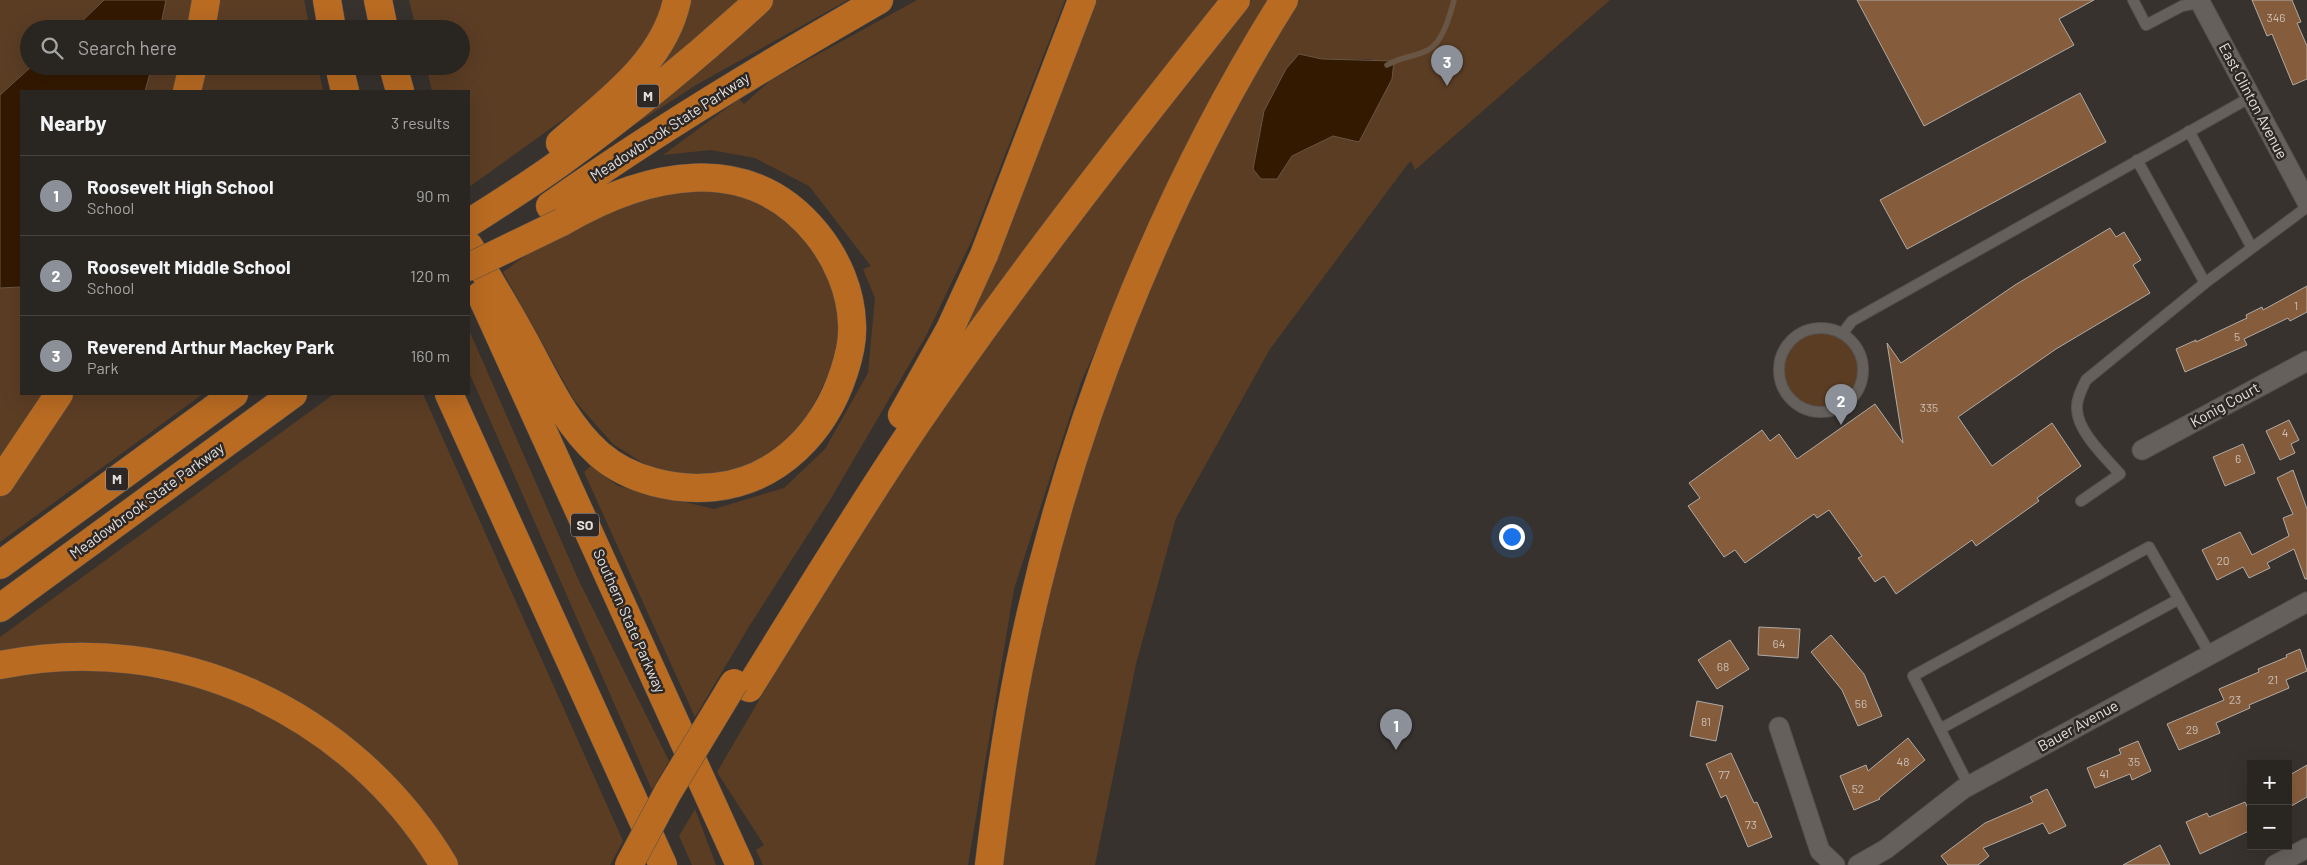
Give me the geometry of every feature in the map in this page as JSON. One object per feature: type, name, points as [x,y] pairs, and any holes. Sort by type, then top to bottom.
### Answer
[{"type":"highway","points":[[203,20],[206,0]]},
{"type":"highway","points":[[326,0],[330,20]]},
{"type":"highway","points":[[378,0],[383,20]]},
{"type":"highway","points":[[387,20],[391,0]]},
{"type":"highway","points":[[470,222],[642,67],[664,37],[677,0]]},
{"type":"highway","name":"Meadowbrook State Parkway","points":[[470,222],[560,163],[675,75],[759,0]]},
{"type":"highway","name":"Meadowbrook State Parkway","points":[[556,214],[615,161],[707,101],[879,0]]},
{"type":"highway","points":[[645,865],[742,685],[892,433],[950,329],[984,255],[1082,0]]},
{"type":"highway","points":[[629,865],[668,792],[972,344],[1087,189],[1236,0]]},
{"type":"highway","points":[[989,865],[1001,773],[1019,668],[1054,527],[1085,426],[1118,336],[1156,243],[1222,108],[1284,0]]},
{"type":"highway","points":[[187,90],[191,75]]},
{"type":"highway","points":[[341,75],[345,90]]},
{"type":"highway","points":[[395,75],[400,90]]},
{"type":"highway","points":[[470,248],[565,412],[589,445],[616,466],[648,480],[684,487],[718,486],[736,484],[768,470],[798,448],[812,434],[835,398],[848,362],[852,326],[846,290],[841,275],[822,240],[798,214],[768,193],[752,186],[702,176],[666,179],[644,184],[556,214],[470,265]]},
{"type":"highway","name":"Southern State Parkway","points":[[470,268],[740,865]]},
{"type":"highway","points":[[0,482],[59,395]]},
{"type":"highway","name":"M","points":[[0,564],[233,395]]},
{"type":"highway","name":"Meadowbrook State Parkway","points":[[0,608],[292,395]]},
{"type":"highway","points":[[449,395],[663,865]]},
{"type":"highway","points":[[0,665],[61,657],[102,657],[135,660],[214,678],[266,699],[318,729],[364,766],[409,814],[444,865]]},
{"type":"street","name":"East Clinton Avenue","points":[[2202,1],[2307,202]]},
{"type":"street","name":"Konig Court","points":[[2142,450],[2307,361]]},
{"type":"street","name":"Bauer Avenue","points":[[1858,865],[1886,849],[1969,786],[2307,602]]},
{"type":"street","points":[[1779,726],[1820,851],[1836,865]]},
{"type":"street","points":[[2275,865],[2307,848]]},
{"type":"lane","points":[[2133,0],[2146,25],[2182,6],[2202,1]]},
{"type":"lane","points":[[1842,334],[1852,321],[2251,97]]},
{"type":"lane","points":[[2189,131],[2252,248]]},
{"type":"lane","points":[[2137,160],[2205,283]]},
{"type":"lane","points":[[2081,501],[2120,474],[2095,447],[2076,410],[2086,380],[2205,283],[2307,208]]},
{"type":"lane","points":[[1826,328],[1842,334],[1859,351],[1863,364],[1863,378],[1858,391],[1849,402],[1838,409],[1824,412],[1811,411],[1798,406],[1788,396],[1781,384],[1779,370],[1781,356],[1788,344],[1799,334],[1812,329],[1826,328]]},
{"type":"lane","points":[[1969,786],[1913,676],[2150,546],[2210,654]]},
{"type":"lane","points":[[1940,729],[2179,599]]},
{"type":"shaded area","points":[[0,0],[104,0],[83,20],[20,20],[20,75],[22,75],[0,95]]},
{"type":"shaded area","points":[[104,0],[166,0],[162,20],[83,20]]},
{"type":"shaded area","points":[[166,0],[194,0],[191,20],[162,20]]},
{"type":"shaded area","points":[[214,0],[304,0],[308,20],[211,20]]},
{"type":"shaded area","points":[[409,0],[665,0],[642,51],[610,86],[470,186],[470,90],[432,90],[428,75],[470,75],[470,20],[414,20]]},
{"type":"shaded area","points":[[684,0],[740,0],[655,74]]},
{"type":"shaded area","points":[[773,0],[848,0],[696,85],[611,140]]},
{"type":"shaded area","points":[[917,0],[1065,0],[972,240],[926,336],[830,500],[750,625],[695,717],[584,472],[591,466],[618,486],[714,509],[784,488],[825,449],[868,373],[875,298],[863,269],[871,266],[809,186],[755,158],[711,150],[663,155],[739,99],[744,104],[771,80]]},
{"type":"shaded area","points":[[1087,0],[1226,0],[952,354]]},
{"type":"shaded area","points":[[1252,0],[1272,0],[1179,164],[1081,382],[1014,589],[968,865],[763,865],[756,850],[764,845],[717,772],[819,598],[948,396],[1104,183]]},
{"type":"shaded area","points":[[1294,0],[1610,0],[1415,170],[1411,161],[1407,165],[1270,349],[1176,518],[1136,664],[1095,865],[998,865],[1031,643],[1080,460],[1162,245]],"holes":[[[1299,54],[1322,59],[1372,59],[1333,136],[1292,156]]]},
{"type":"shaded area","points":[[1299,54],[1322,59],[1394,61],[1392,79],[1359,142],[1333,136],[1292,156],[1277,179],[1261,179],[1253,169],[1264,111],[1286,69]]},
{"type":"shaded area","points":[[22,75],[149,75],[145,90],[20,90],[20,287],[0,288],[0,95]]},
{"type":"shaded area","points":[[149,75],[179,75],[175,90],[145,90]]},
{"type":"shaded area","points":[[198,75],[320,75],[323,90],[194,90]]},
{"type":"shaded area","points":[[712,182],[774,205],[820,255],[841,315],[833,365],[801,430],[754,466],[714,477],[657,472],[613,444],[574,400],[503,272],[571,223],[656,185]]},
{"type":"shaded area","points":[[20,287],[20,395],[41,395],[0,458],[0,288]]},
{"type":"shaded area","points":[[1821,328],[1837,331],[1851,340],[1860,354],[1863,370],[1860,386],[1851,400],[1837,409],[1821,412],[1805,409],[1791,400],[1782,386],[1779,370],[1782,354],[1791,340],[1805,331]]},
{"type":"shaded area","points":[[470,332],[579,581],[669,761],[652,790],[470,374]]},
{"type":"shaded area","points":[[69,395],[202,395],[0,542],[0,492]]},
{"type":"shaded area","points":[[333,395],[423,395],[623,841],[610,865],[454,865],[409,799],[339,729],[310,711],[227,670],[0,655],[0,637]]},
{"type":"shaded area","points":[[72,663],[237,693],[328,746],[407,824],[432,865],[0,865],[0,675]]},
{"type":"shaded area","points":[[695,809],[716,865],[692,865],[679,836]]},
{"type":"building","points":[[1857,0],[2094,0],[2059,19],[2074,45],[1924,126]]},
{"type":"building","points":[[2252,0],[2292,0],[2301,22],[2297,23],[2307,46],[2307,79],[2293,85],[2272,34],[2267,36]]},
{"type":"building","points":[[2080,93],[2106,142],[1907,249],[1880,200]]},
{"type":"building","points":[[2110,228],[2116,237],[2124,232],[2141,260],[2133,265],[2150,293],[2056,349],[1958,417],[1992,466],[2052,423],[2081,466],[2037,498],[2039,501],[1976,546],[1972,540],[1896,594],[1884,576],[1875,582],[1858,558],[1862,556],[1829,510],[1817,518],[1814,514],[1745,563],[1735,550],[1724,557],[1688,506],[1700,498],[1689,483],[1762,430],[1770,441],[1779,434],[1797,459],[1875,404],[1903,443],[1887,343],[1901,363],[2015,285]]},
{"type":"building","points":[[2307,286],[2307,312],[2290,321],[2288,318],[2244,339],[2247,345],[2185,372],[2176,349],[2196,340],[2196,342],[2247,318],[2246,315],[2262,307],[2263,310]]},
{"type":"building","points":[[2289,420],[2299,440],[2291,444],[2295,453],[2280,460],[2266,431]]},
{"type":"building","points":[[2243,444],[2255,473],[2225,486],[2213,457]]},
{"type":"building","points":[[2293,470],[2307,509],[2307,579],[2305,579],[2294,549],[2267,563],[2270,568],[2249,578],[2243,567],[2217,580],[2202,550],[2240,532],[2252,555],[2289,536],[2283,518],[2293,514],[2277,478]]},
{"type":"building","points":[[1759,627],[1800,629],[1798,658],[1758,655]]},
{"type":"building","points":[[1831,635],[1864,674],[1882,716],[1858,726],[1842,690],[1811,652]]},
{"type":"building","points":[[1730,640],[1749,669],[1717,689],[1698,660]]},
{"type":"building","points":[[2300,649],[2307,671],[2286,680],[2289,688],[2249,705],[2250,708],[2216,723],[2220,733],[2179,750],[2167,724],[2224,700],[2219,689],[2259,672],[2258,669],[2287,657],[2286,655]]},
{"type":"building","points":[[1697,701],[1723,706],[1716,741],[1690,736]]},
{"type":"building","points":[[1908,738],[1925,760],[1880,799],[1854,810],[1840,776],[1866,765],[1868,771]]},
{"type":"building","points":[[2138,741],[2151,771],[2132,780],[2130,774],[2095,788],[2087,768],[2121,754],[2119,749]]},
{"type":"building","points":[[1731,753],[1754,803],[1757,802],[1772,837],[1748,847],[1726,795],[1721,798],[1706,764]]},
{"type":"building","points":[[2307,765],[2307,797],[2292,806],[2292,805],[2292,774]]},
{"type":"building","points":[[2047,789],[2066,826],[2049,834],[2043,823],[1983,848],[1989,856],[1978,865],[1948,865],[1941,856],[1985,823],[2033,802],[2030,797]]},
{"type":"building","points":[[2245,802],[2247,806],[2247,832],[2200,854],[2186,822],[2207,813],[2209,817]]},
{"type":"building","points":[[2160,845],[2170,865],[2123,865]]},
{"type":"waterway","points":[[1387,65],[1428,50],[1433,46],[1442,35],[1454,0]]},
{"type":"place","name":"Reverend Arthur Mackey Park","points":[[1447,86]]},
{"type":"place","name":"Roosevelt Middle School","points":[[1841,425]]},
{"type":"place","name":"Roosevelt High School","points":[[1396,750]]}]
